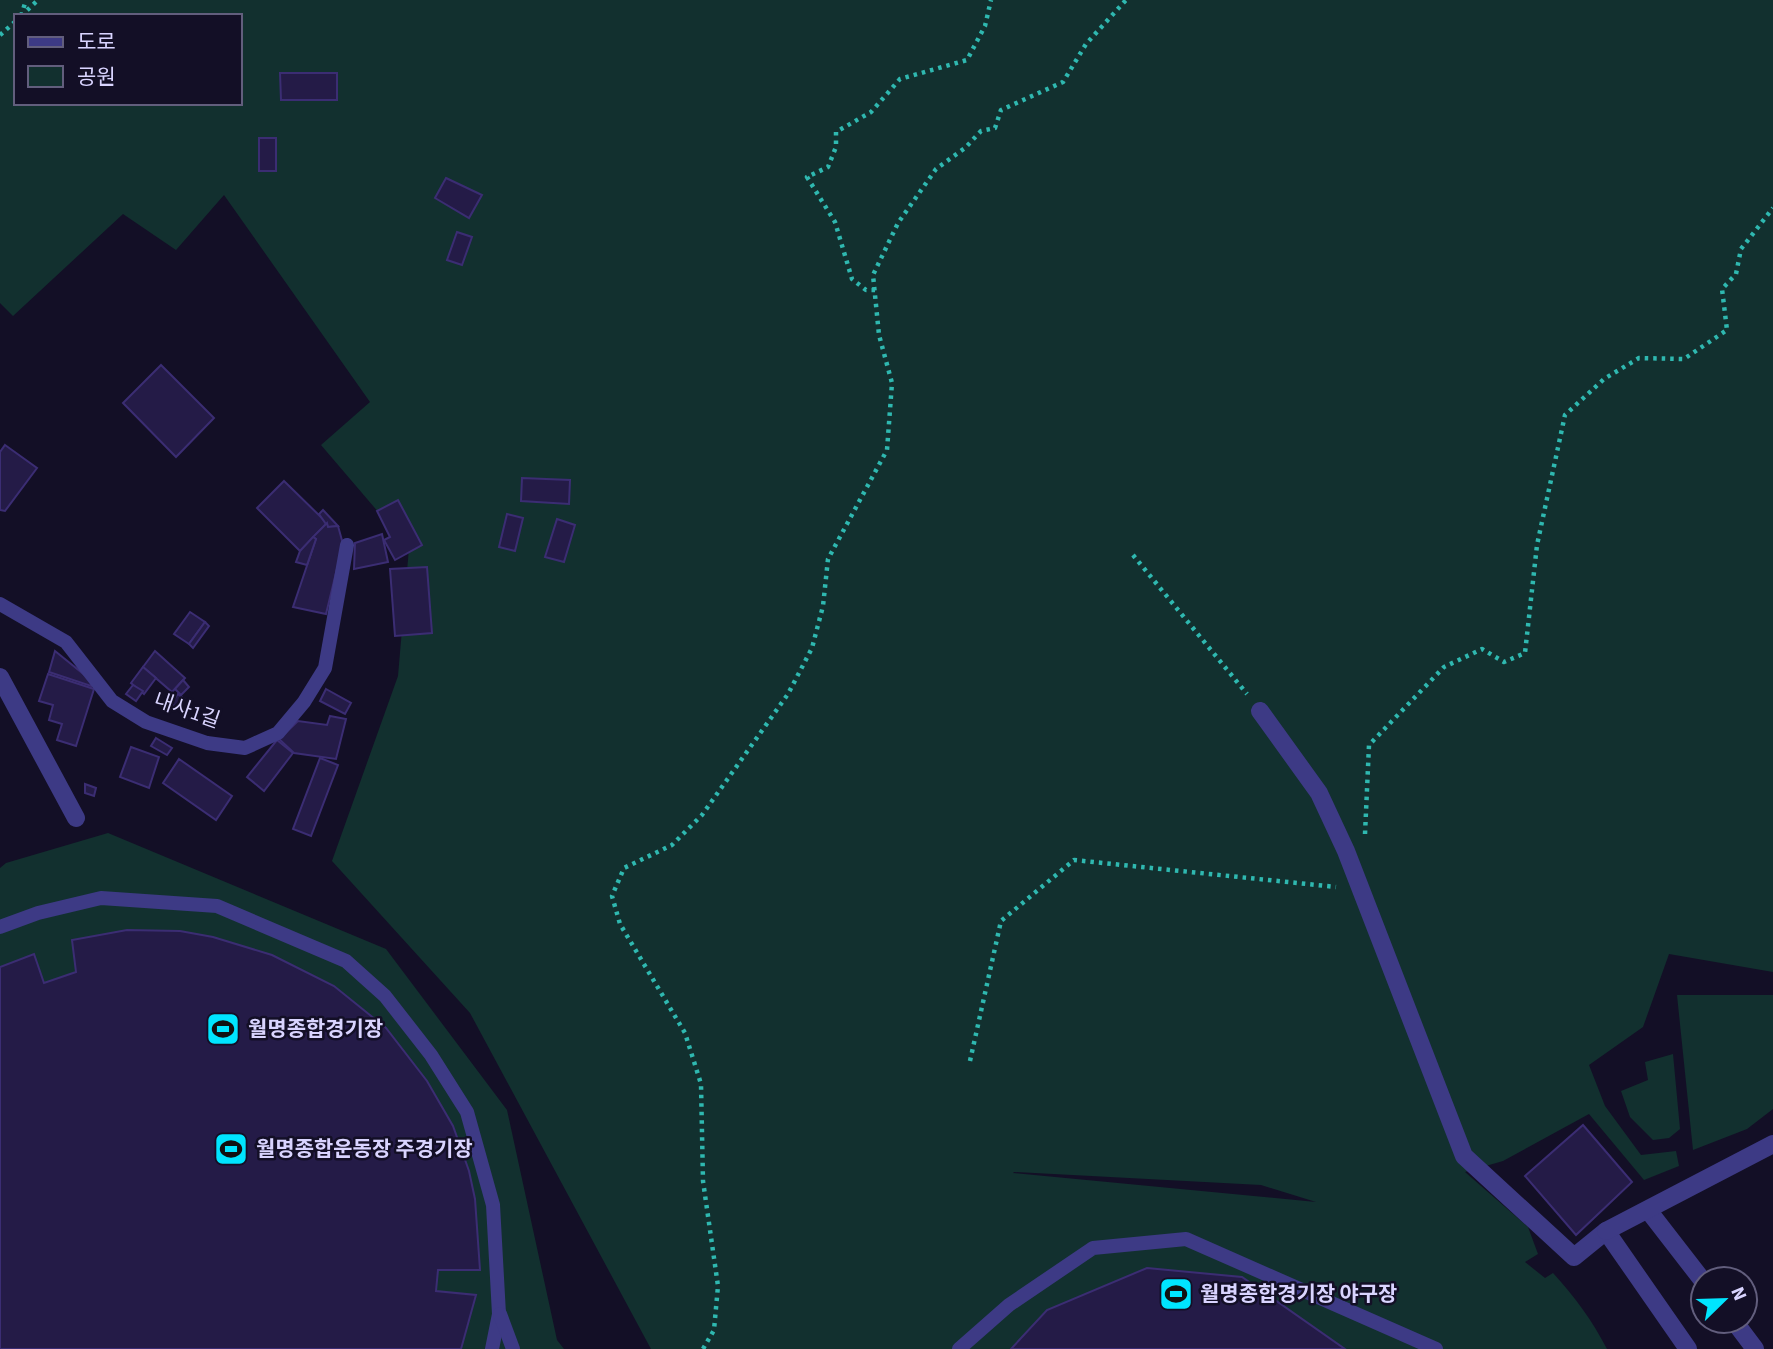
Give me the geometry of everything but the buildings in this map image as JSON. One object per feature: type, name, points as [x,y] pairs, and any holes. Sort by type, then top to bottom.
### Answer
[{"type":"street","points":[[0,677],[76,818]]},
{"type":"street","points":[[1260,710],[1319,793],[1362,890],[1464,1156],[1574,1257],[1606,1231],[1773,1144]]},
{"type":"street","points":[[1648,1210],[1691,1265]]},
{"type":"street","points":[[1606,1231],[1688,1349]]},
{"type":"lane","name":"내사1길","points":[[0,604],[66,642],[112,701],[146,722],[207,743],[245,748],[278,733],[304,702],[325,668],[347,545]]},
{"type":"lane","points":[[0,927],[38,913],[102,898],[217,906],[346,961],[385,996],[431,1055],[467,1112],[494,1205],[499,1314],[492,1349]]},
{"type":"lane","points":[[960,1349],[1009,1305],[1093,1248],[1186,1239],[1436,1349]]},
{"type":"lane","points":[[499,1314],[513,1349]]},
{"type":"path","points":[[23,14],[38,0]]},
{"type":"path","points":[[875,290],[866,290],[852,279],[835,222],[807,177],[828,167],[836,147],[836,132],[871,112],[900,79],[967,60],[985,26],[992,0]]},
{"type":"path","points":[[703,1349],[714,1330],[718,1286],[703,1181],[701,1084],[685,1032],[620,925],[612,896],[624,868],[672,845],[702,815],[788,694],[812,648],[822,606],[828,559],[887,450],[892,383],[879,335],[873,275],[898,223],[936,169],[965,148],[981,131],[995,128],[1001,110],[1063,82],[1086,44],[1126,0]]},
{"type":"path","points":[[0,35],[14,22]]},
{"type":"path","points":[[1365,837],[1369,745],[1444,667],[1482,649],[1504,662],[1525,653],[1537,545],[1565,415],[1604,379],[1639,358],[1684,359],[1727,330],[1722,289],[1736,274],[1741,249],[1773,208]]},
{"type":"path","points":[[1133,555],[1260,710]]},
{"type":"path","points":[[970,1061],[1001,921],[1073,860],[1362,890]]},
{"type":"green space","points":[[0,0],[1773,0],[1773,972],[1669,954],[1643,1027],[1589,1065],[1605,1106],[1641,1155],[1676,1151],[1679,1166],[1644,1180],[1589,1114],[1503,1161],[1465,1172],[1528,1227],[1538,1254],[1525,1262],[1545,1278],[1553,1273],[1583,1309],[1607,1349],[651,1349],[470,1013],[332,861],[398,676],[409,548],[321,445],[370,402],[224,195],[176,250],[123,214],[13,316],[0,303]],"holes":[[[1014,1172],[1261,1185],[1316,1202],[1013,1173]]]},
{"type":"green space","name":"월명종합경기장","points":[[108,833],[386,949],[507,1110],[557,1340],[564,1349],[0,1349],[0,868],[6,863]]},
{"type":"green space","points":[[1677,995],[1773,995],[1773,1109],[1747,1129],[1693,1150]]},
{"type":"green space","points":[[1673,1054],[1680,1129],[1669,1138],[1653,1140],[1630,1117],[1621,1091],[1648,1080],[1645,1062]]},
{"type":"place","name":"월명종합경기장","points":[[223,1029]]},
{"type":"place","name":"월명종합운동장 주경기장","points":[[231,1149]]},
{"type":"place","name":"월명종합경기장 야구장","points":[[1176,1294]]}]
